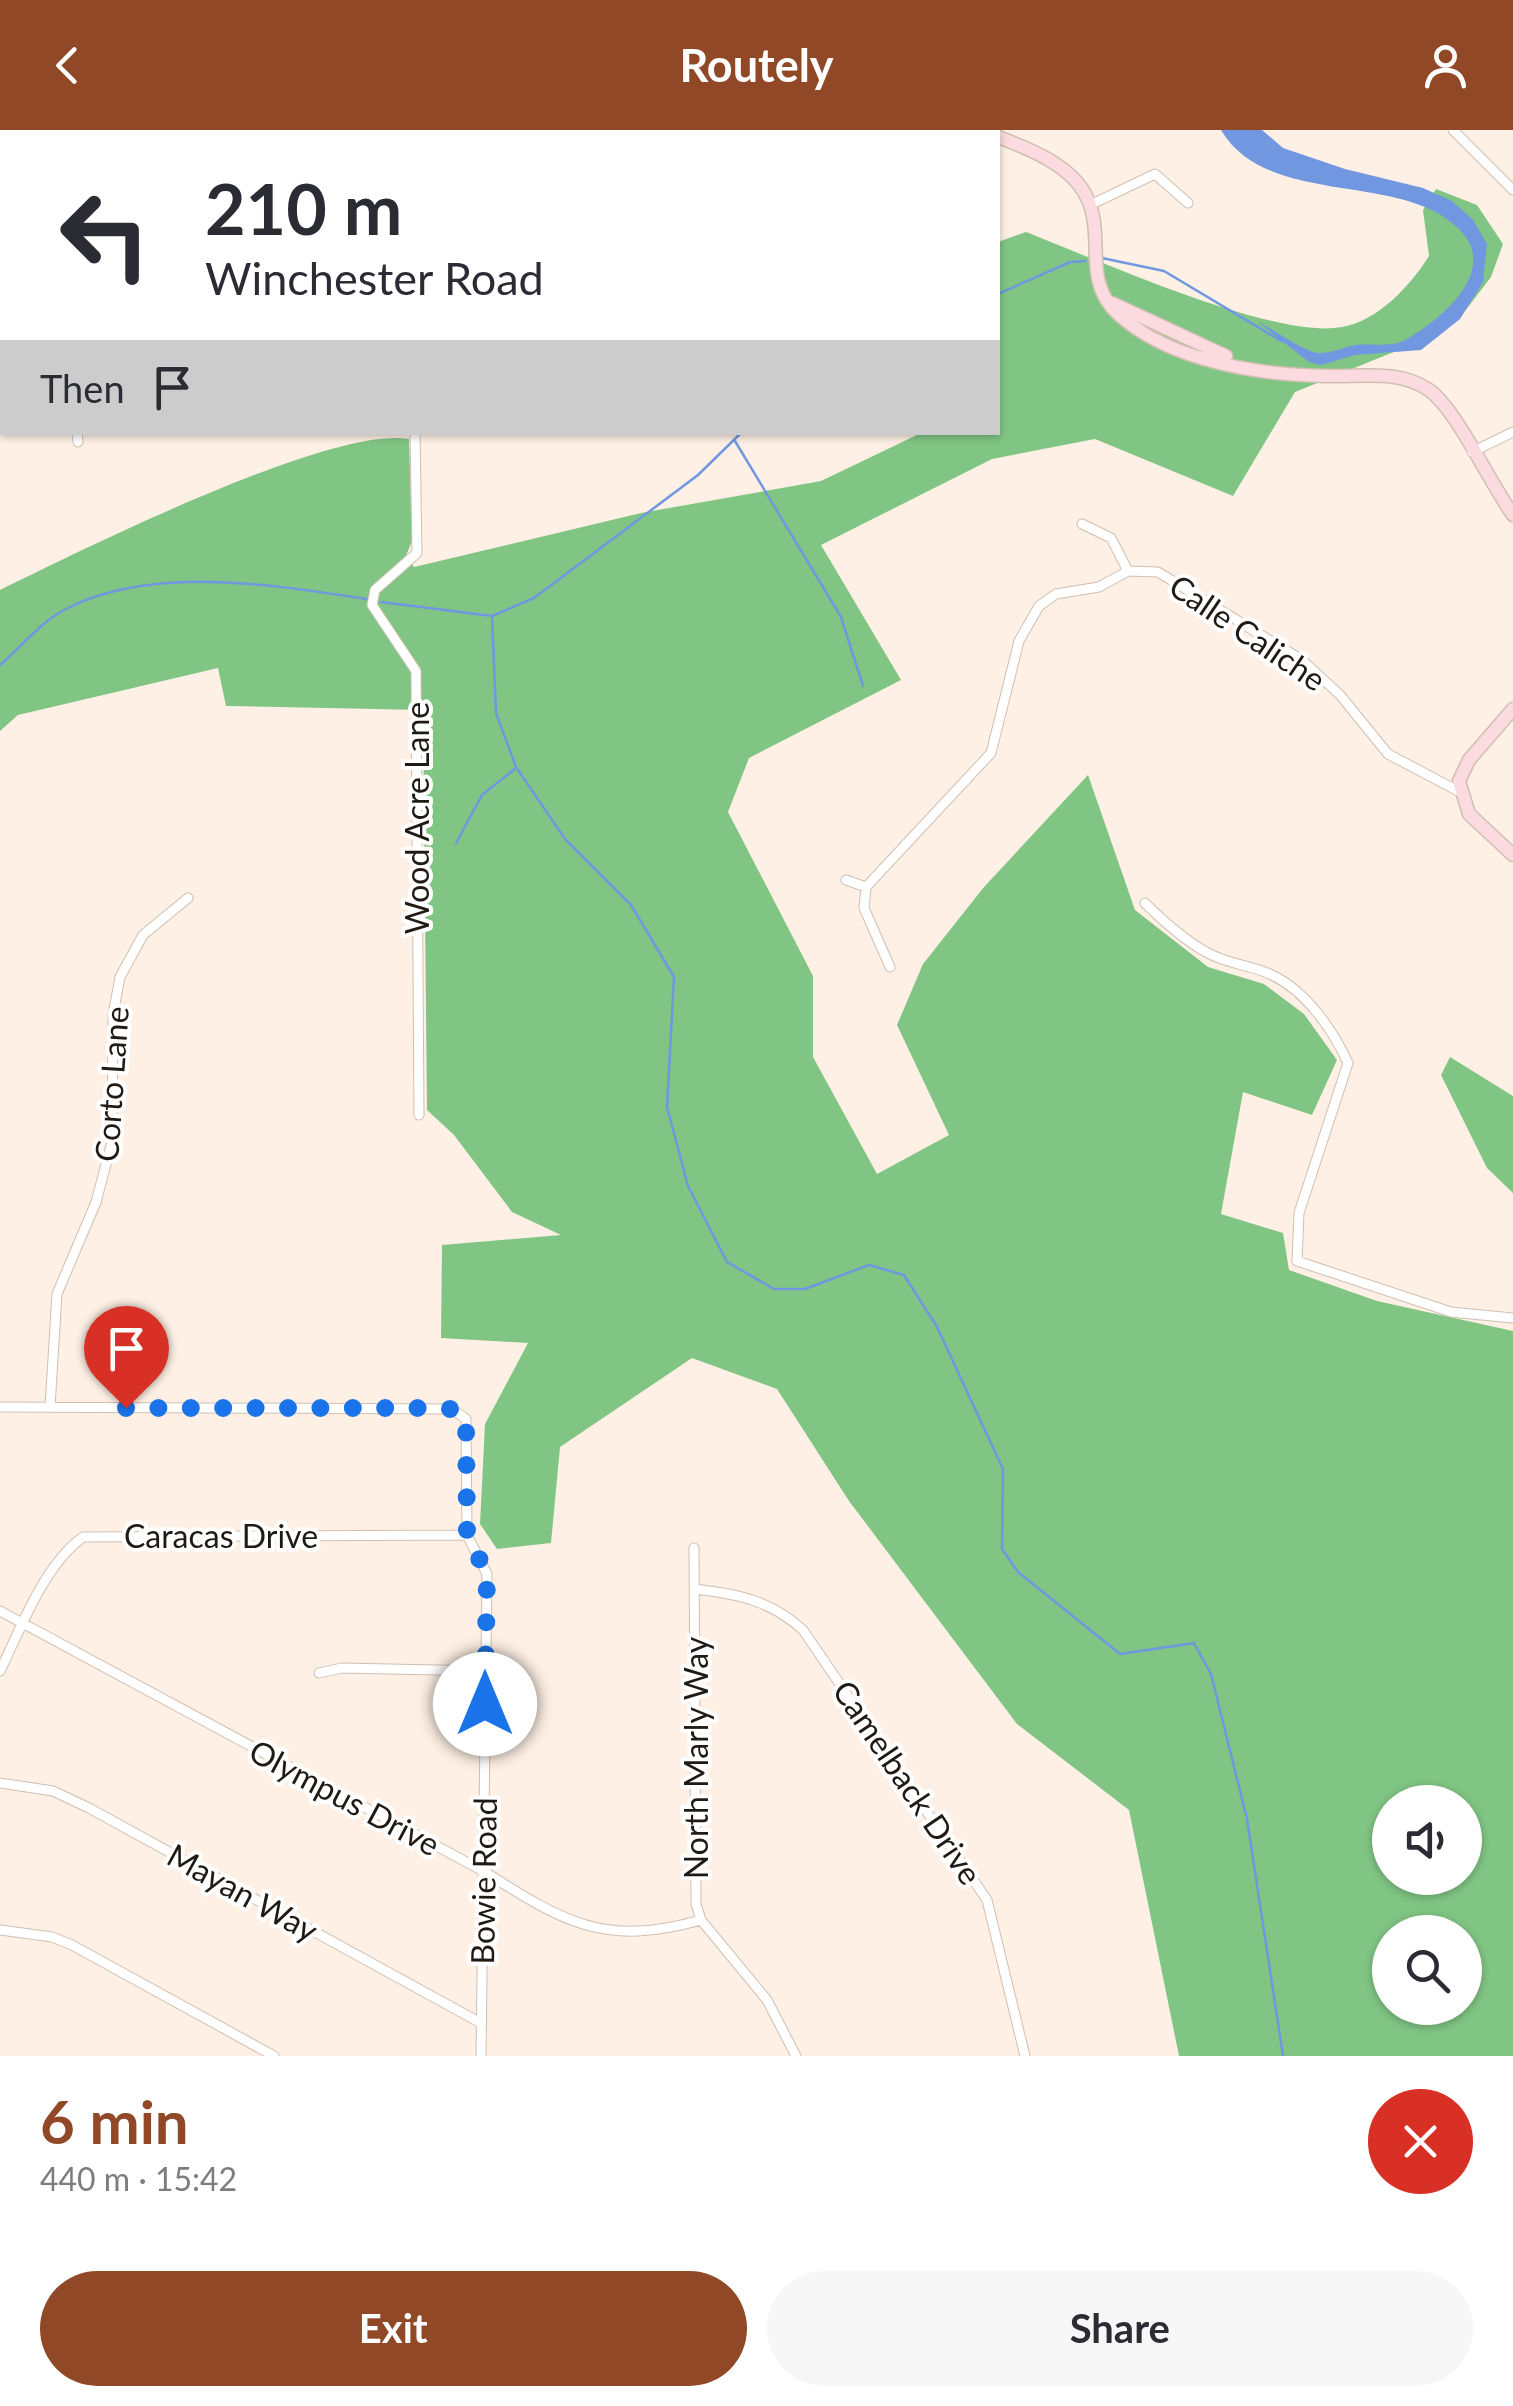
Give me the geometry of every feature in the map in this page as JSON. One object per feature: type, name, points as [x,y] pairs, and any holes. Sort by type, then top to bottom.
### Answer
[{"type":"street","points":[[1453,130],[1513,190]]},
{"type":"street","points":[[1000,138],[1045,158],[1078,184],[1090,205],[1094,267],[1107,300],[1246,365],[1295,375],[1405,379],[1426,388],[1443,402],[1513,515]]},
{"type":"street","points":[[1090,205],[1155,174],[1188,202]]},
{"type":"street","points":[[1472,452],[1513,432]]},
{"type":"street","name":"Wood Acre Lane","points":[[415,435],[416,553],[375,590],[372,605],[416,671],[419,1115]]},
{"type":"street","name":"Calle Caliche","points":[[1082,524],[1111,538],[1128,570],[1158,572],[1302,660],[1340,695],[1388,754],[1460,792]]},
{"type":"street","points":[[890,967],[864,908],[866,887],[991,753],[1019,641],[1039,606],[1068,591],[1099,587],[1128,570]]},
{"type":"street","points":[[1513,710],[1462,770],[1460,792],[1469,814],[1513,854]]},
{"type":"street","points":[[846,880],[866,887]]},
{"type":"street","name":"Corto Lane","points":[[50,1408],[57,1294],[96,1202],[112,1142],[114,1016],[120,977],[143,936],[188,898]]},
{"type":"street","points":[[1145,903],[1170,928],[1209,954],[1274,975],[1304,999],[1337,1039],[1348,1063],[1299,1213],[1297,1261],[1451,1312],[1513,1318]]},
{"type":"street","points":[[0,1407],[50,1408]]},
{"type":"street","name":"Bowie Road","points":[[50,1408],[428,1408],[460,1413],[466,1420],[467,1535],[487,1574],[480,2056]]},
{"type":"street","name":"Caracas Drive","points":[[22,1624],[69,1547],[83,1537],[467,1535]]},
{"type":"street","name":"North Marly Way","points":[[694,1548],[693,1854],[701,1920],[767,2000],[796,2056]]},
{"type":"street","name":"Camelback Drive","points":[[695,1590],[750,1598],[779,1611],[803,1630],[988,1900],[1026,2056]]},
{"type":"street","name":"Olympus Drive","points":[[0,1611],[484,1872],[549,1914],[583,1928],[621,1934],[663,1931],[701,1920]]},
{"type":"street","points":[[0,1670],[22,1624]]},
{"type":"street","points":[[319,1673],[342,1668],[485,1671]]},
{"type":"street","name":"Mayan Way","points":[[0,1783],[53,1790],[89,1808],[478,2022]]},
{"type":"street","points":[[0,1930],[19,1930],[72,1944],[274,2056]]},
{"type":"green space","points":[[1436,189],[1477,205],[1503,244],[1491,277],[1465,311],[1411,345],[1295,392],[1233,496],[1095,439],[992,459],[821,545],[901,680],[749,758],[728,812],[813,976],[813,1057],[877,1174],[949,1135],[897,1025],[923,964],[984,887],[1088,775],[1135,910],[1208,967],[1264,984],[1304,1014],[1337,1060],[1312,1115],[1243,1092],[1221,1214],[1283,1233],[1289,1270],[1377,1301],[1513,1331],[1513,2056],[1179,2056],[1129,1810],[1017,1724],[849,1501],[777,1389],[692,1358],[560,1447],[551,1543],[497,1549],[480,1524],[485,1424],[528,1343],[441,1338],[442,1245],[561,1235],[512,1212],[454,1135],[427,1110],[423,710],[226,706],[218,668],[18,715],[0,731],[0,590],[266,470],[372,440],[409,439],[412,541],[406,556],[414,567],[641,513],[821,481],[917,435],[1000,435],[1000,241],[1026,232],[1231,310],[1312,328],[1342,327],[1368,318],[1403,290],[1429,256],[1423,210]]},
{"type":"green space","points":[[1450,1057],[1513,1096],[1513,1193],[1487,1168],[1441,1075]]},
{"type":"water","points":[[1221,130],[1262,130],[1283,148],[1345,169],[1423,188],[1452,201],[1473,220],[1487,244],[1483,282],[1460,319],[1421,350],[1355,355],[1321,365],[1309,362],[1258,322],[1318,353],[1355,345],[1401,342],[1435,319],[1461,292],[1470,277],[1471,246],[1460,230],[1435,212],[1405,200],[1302,181],[1270,171],[1242,155]]},
{"type":"waterway","points":[[1102,258],[1164,271],[1283,342]]},
{"type":"waterway","points":[[1000,293],[1070,262],[1085,261]]},
{"type":"waterway","points":[[381,602],[492,616],[534,598],[698,475],[739,435]]},
{"type":"waterway","points":[[735,441],[841,617],[863,686]]},
{"type":"waterway","points":[[0,665],[55,615],[98,596],[135,587],[173,583],[253,584],[367,599]]},
{"type":"waterway","points":[[492,616],[496,713],[516,767],[565,839],[631,905],[674,977],[667,1107],[688,1186],[727,1262],[774,1289],[805,1289],[869,1265],[904,1275],[937,1327],[1003,1469],[1002,1549],[1018,1572],[1120,1654],[1194,1643],[1211,1674],[1247,1819],[1283,2056]]},
{"type":"waterway","points":[[456,843],[482,795],[516,768]]},
{"type":"route","points":[[126,1408],[428,1408],[460,1413],[466,1420],[467,1535],[487,1574],[485,1704]]}]
